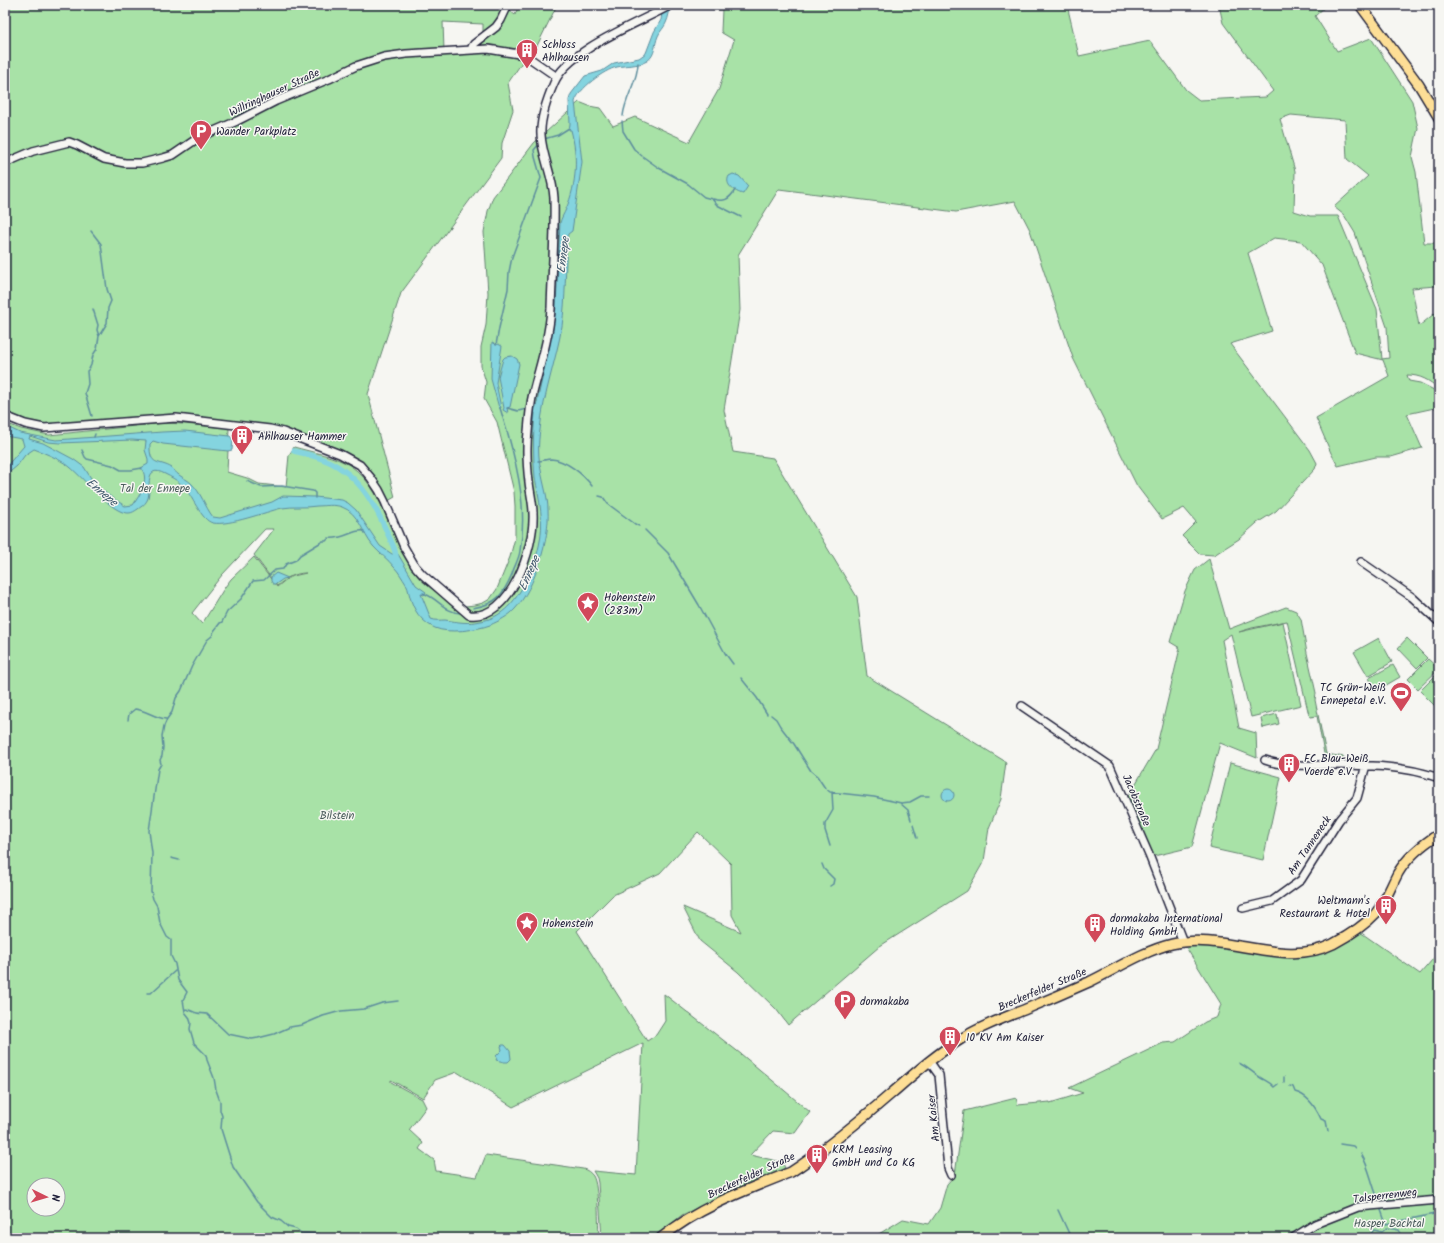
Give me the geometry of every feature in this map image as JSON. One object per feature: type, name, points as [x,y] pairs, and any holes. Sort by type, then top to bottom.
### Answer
[{"type":"main road","points":[[1360,5],[1419,85],[1439,116]]},
{"type":"main road","name":"Breckerfelder Straße","points":[[661,1238],[681,1223],[706,1209],[791,1172],[875,1107],[929,1061],[961,1039],[977,1030],[1084,984],[1155,950],[1183,942],[1206,941],[1285,952],[1308,951],[1330,945],[1355,930],[1374,915],[1383,903],[1406,861],[1421,847],[1439,834]]},
{"type":"street","points":[[472,50],[474,44],[496,27],[508,5]]},
{"type":"street","points":[[5,416],[34,427],[49,428],[164,418],[193,419],[283,432],[340,454],[360,465],[375,484],[385,502],[404,547],[423,575],[469,614],[476,616],[486,612],[500,603],[515,585],[527,554],[534,514],[527,461],[528,433],[530,410],[548,332],[554,196],[541,136],[541,126],[545,112],[557,77],[570,62],[582,52],[671,5]]},
{"type":"street","name":"Willringhauser Straße","points":[[5,163],[33,151],[69,142],[104,159],[125,163],[142,163],[163,158],[173,155],[198,138],[237,121],[276,101],[356,66],[384,58],[406,54],[488,49],[525,55],[557,77]]},
{"type":"street","points":[[1361,562],[1412,597],[1439,622]]},
{"type":"street","name":"Jacobstraße","points":[[1022,706],[1110,766],[1149,855],[1183,942]]},
{"type":"street","points":[[1265,760],[1274,763],[1289,764],[1366,765],[1422,772],[1439,778]]},
{"type":"street","name":"Am Tanneneck","points":[[1243,908],[1272,901],[1301,880],[1339,820],[1357,798],[1366,765]]},
{"type":"street","name":"Am Kaiser","points":[[929,1061],[939,1075],[948,1168],[951,1175]]},
{"type":"street","name":"Talsperrenweg","points":[[1293,1238],[1315,1224],[1358,1207],[1439,1200]]},
{"type":"green space","points":[[5,5],[503,5],[515,15],[519,5],[557,5],[532,56],[525,58],[508,83],[513,110],[502,143],[501,158],[401,293],[368,394],[395,497],[388,501],[367,469],[294,435],[202,418],[54,427],[25,421],[5,413]],"holes":[[[443,22],[483,24],[483,35],[469,49],[444,51]]]},
{"type":"green space","points":[[702,5],[1067,5],[1079,56],[1150,41],[1186,90],[1199,100],[1266,97],[1273,91],[1223,23],[1219,5],[1327,5],[1315,16],[1337,51],[1371,38],[1412,101],[1418,128],[1412,157],[1416,172],[1424,243],[1436,243],[1439,241],[1436,286],[1412,288],[1419,326],[1439,310],[1439,389],[1424,379],[1407,375],[1409,381],[1420,383],[1434,390],[1439,390],[1439,407],[1407,414],[1422,448],[1391,457],[1376,457],[1338,466],[1316,418],[1389,376],[1383,360],[1355,353],[1322,265],[1301,241],[1274,238],[1248,253],[1272,331],[1230,344],[1310,450],[1317,463],[1315,469],[1276,511],[1257,523],[1239,539],[1214,555],[1200,554],[1182,536],[1196,522],[1184,508],[1162,519],[1137,486],[1073,358],[1030,230],[1015,201],[956,212],[779,189],[738,255],[740,310],[724,410],[733,452],[773,458],[857,597],[867,676],[1006,762],[1001,799],[989,828],[984,861],[967,891],[880,946],[788,1025],[776,1009],[738,972],[700,941],[683,907],[741,932],[732,915],[731,864],[698,832],[660,873],[613,895],[577,931],[647,1041],[656,1035],[665,1021],[664,994],[741,1054],[810,1112],[795,1133],[773,1131],[750,1155],[782,1162],[785,1168],[682,1215],[654,1238],[602,1238],[598,1183],[593,1171],[636,1175],[643,1043],[513,1107],[457,1072],[435,1080],[423,1098],[391,1080],[391,1082],[422,1099],[426,1107],[409,1130],[423,1143],[419,1149],[434,1160],[436,1171],[477,1177],[486,1155],[583,1169],[588,1171],[593,1176],[595,1181],[598,1206],[599,1238],[5,1238],[5,423],[21,429],[49,435],[164,423],[229,428],[227,472],[247,478],[259,484],[286,487],[289,455],[294,447],[338,460],[351,466],[365,479],[384,510],[399,545],[418,577],[432,589],[434,587],[456,607],[475,605],[490,599],[497,589],[510,557],[515,538],[514,492],[497,422],[484,399],[486,382],[481,366],[481,347],[486,325],[488,293],[484,232],[488,211],[493,197],[534,143],[579,102],[600,108],[613,126],[635,117],[689,142],[719,89],[734,40],[721,31],[722,10],[705,8]],"holes":[[[1291,115],[1345,120],[1347,159],[1368,176],[1334,207],[1344,215],[1355,233],[1387,327],[1389,358],[1382,359],[1377,309],[1338,216],[1310,216],[1294,211],[1295,171],[1280,119]],[[265,529],[274,529],[254,555],[277,586],[286,579],[277,587],[254,557],[231,579],[202,624],[192,613],[222,575]]]},
{"type":"green space","points":[[1209,559],[1229,629],[1286,607],[1296,611],[1301,619],[1316,693],[1315,700],[1326,754],[1344,757],[1344,760],[1325,759],[1317,716],[1310,717],[1308,711],[1287,621],[1239,632],[1283,622],[1301,705],[1251,717],[1231,634],[1222,640],[1239,728],[1256,733],[1257,758],[1220,743],[1192,847],[1154,856],[1126,800],[1156,749],[1180,648],[1170,642],[1185,591],[1195,570]]},
{"type":"green space","points":[[1379,638],[1392,662],[1368,676],[1354,652]]},
{"type":"green space","points":[[1407,638],[1427,658],[1417,668],[1398,648]]},
{"type":"green space","points":[[1428,659],[1439,669],[1418,689],[1408,679]]},
{"type":"green space","points":[[1393,665],[1400,677],[1376,691],[1369,678]]},
{"type":"green space","points":[[1439,672],[1439,710],[1420,691]]},
{"type":"green space","points":[[1277,714],[1279,724],[1263,728],[1261,718]]},
{"type":"green space","points":[[1230,763],[1281,777],[1263,860],[1209,848]]},
{"type":"green space","name":"Hasper Bachtal","points":[[1360,932],[1420,974],[1439,952],[1439,1238],[870,1238],[903,1219],[929,1224],[940,1208],[947,1184],[955,1175],[964,1111],[1016,1098],[1018,1105],[1050,1103],[1083,1093],[1069,1088],[1163,1043],[1175,1042],[1205,1022],[1217,1017],[1221,1004],[1184,944],[1308,955]]},
{"type":"water","name":"Ennepe","points":[[663,5],[671,5],[667,21],[658,36],[650,59],[640,64],[617,67],[605,72],[581,91],[575,102],[582,162],[572,231],[568,234],[567,241],[562,326],[544,404],[539,440],[539,460],[548,505],[548,521],[544,548],[535,576],[529,589],[513,612],[490,625],[462,631],[441,630],[427,624],[416,611],[406,584],[397,571],[369,541],[352,514],[348,510],[339,506],[286,507],[237,521],[213,523],[204,517],[182,485],[172,477],[158,471],[151,474],[149,494],[145,503],[132,512],[122,512],[114,508],[66,464],[34,449],[25,455],[17,466],[5,476],[5,468],[24,446],[22,439],[5,436],[5,426],[20,433],[56,440],[185,431],[230,436],[233,440],[232,450],[228,451],[163,444],[153,441],[150,444],[151,456],[153,460],[172,468],[191,483],[198,491],[213,517],[220,518],[272,502],[283,496],[342,500],[356,510],[380,546],[392,554],[398,554],[416,585],[426,592],[424,595],[421,594],[431,619],[471,622],[488,619],[500,613],[510,605],[522,588],[536,557],[541,537],[541,511],[535,477],[534,461],[534,408],[536,407],[556,307],[560,223],[570,199],[574,180],[575,150],[571,130],[569,130],[569,100],[571,94],[585,76],[602,71],[614,63],[639,58],[646,53],[654,32],[661,20]],"holes":[[[30,436],[48,442],[146,441],[145,450],[148,464],[141,468],[145,477],[143,487],[133,505],[125,506],[108,495],[94,483],[84,467],[73,459],[43,443],[29,439]]]},
{"type":"water","points":[[733,174],[739,176],[748,186],[743,194],[737,192],[729,185],[729,176]]},
{"type":"water","points":[[492,342],[496,345],[498,344],[502,346],[496,383],[501,408],[499,408],[491,379]]},
{"type":"water","points":[[512,356],[517,359],[519,364],[510,407],[507,408],[508,413],[503,410],[504,408],[498,377],[503,359],[505,357]]},
{"type":"water","points":[[276,573],[288,578],[273,584],[271,577]]},
{"type":"water","points":[[950,789],[953,790],[953,800],[946,801],[943,800],[942,793],[943,790]]},
{"type":"water","points":[[502,1045],[505,1045],[510,1051],[511,1059],[508,1062],[496,1060],[496,1056],[502,1050]]},
{"type":"waterway","points":[[623,116],[626,102],[636,76],[638,63]]},
{"type":"waterway","points":[[622,121],[623,131],[634,149],[642,156],[659,168],[688,184],[704,197],[712,199],[717,205],[741,217]]},
{"type":"waterway","points":[[544,139],[558,135],[569,128]]},
{"type":"waterway","points":[[496,345],[508,289],[512,257],[541,178],[534,150],[540,143]]},
{"type":"waterway","points":[[713,199],[726,199],[731,196],[735,190]]},
{"type":"waterway","points":[[91,231],[101,244],[107,289],[111,301],[108,308],[107,323],[99,336],[97,349],[87,371],[88,384],[85,393],[92,416]]},
{"type":"waterway","points":[[93,309],[98,325],[97,330],[99,336]]},
{"type":"waterway","points":[[473,608],[494,601],[502,593],[512,574],[520,551],[523,522],[521,492],[512,449],[500,408]]},
{"type":"waterway","points":[[507,408],[518,411],[527,409]]},
{"type":"waterway","points":[[82,450],[87,459],[112,465],[121,470],[142,468]]},
{"type":"waterway","points":[[294,451],[332,463],[338,466],[357,482],[378,513],[393,545],[396,561]]},
{"type":"waterway","points":[[538,461],[551,459],[562,462],[579,472],[592,486]]},
{"type":"waterway","points":[[247,481],[261,487],[282,486],[313,491],[315,493],[315,498]]},
{"type":"waterway","points":[[599,496],[603,497],[608,504],[639,526]]},
{"type":"waterway","points":[[645,530],[668,553],[725,653],[733,664]]},
{"type":"waterway","points":[[328,1238],[318,1234],[301,1233],[272,1217],[257,1202],[233,1167],[221,1129],[222,1116],[220,1101],[214,1078],[206,1055],[194,1043],[190,1029],[191,1023],[185,1012],[183,1000],[187,992],[178,980],[175,964],[171,956],[171,940],[167,937],[160,923],[157,906],[153,899],[151,891],[152,853],[149,831],[158,769],[161,764],[160,760],[162,756],[162,736],[164,726],[172,712],[176,698],[181,691],[192,666],[207,640],[212,636],[227,612],[241,599],[253,581],[264,580],[275,570],[283,569],[286,564],[296,560],[300,555],[329,538],[364,531]]},
{"type":"waterway","points":[[423,593],[433,598],[450,611],[461,613]]},
{"type":"waterway","points":[[741,678],[757,698],[767,714]]},
{"type":"waterway","points":[[128,720],[129,714],[135,709],[166,719]]},
{"type":"waterway","points":[[771,715],[776,719],[794,744],[811,771],[830,792],[874,797],[901,803],[910,802],[921,796],[929,796]]},
{"type":"waterway","points":[[830,846],[825,830],[825,824],[833,810],[832,792]]},
{"type":"waterway","points":[[901,804],[908,810],[911,820]]},
{"type":"waterway","points":[[913,825],[917,838]]},
{"type":"waterway","points":[[171,858],[179,860]]},
{"type":"waterway","points":[[822,864],[824,869],[834,879],[833,884],[830,886]]},
{"type":"waterway","points":[[147,993],[151,993],[175,971]]},
{"type":"waterway","points":[[185,1009],[197,1013],[207,1014],[228,1034],[252,1039],[274,1034],[290,1027],[302,1025],[323,1016],[341,1011],[364,1009],[382,1003],[398,1001]]},
{"type":"waterway","points":[[1239,1063],[1274,1087],[1278,1084]]},
{"type":"waterway","points":[[1284,1077],[1284,1082]]},
{"type":"waterway","points":[[1290,1086],[1293,1087],[1295,1092],[1304,1096],[1311,1102],[1321,1119],[1326,1121],[1328,1131]]},
{"type":"waterway","points":[[1340,1144],[1353,1146],[1355,1148]]},
{"type":"waterway","points":[[1361,1154],[1368,1169],[1377,1199]]},
{"type":"waterway","points":[[1058,1210],[1071,1238]]},
{"type":"waterway","points":[[1381,1210],[1386,1224],[1439,1213]]},
{"type":"waterway","points":[[1367,1238],[1374,1230],[1382,1232],[1387,1228],[1399,1230],[1403,1238]]},
{"type":"place","name":"Schloss Ahlhausen","points":[[527,70]]},
{"type":"place","name":"Wander Parkplatz","points":[[201,150]]},
{"type":"place","name":"Ahlhauser Hammer","points":[[242,456]]},
{"type":"place","name":"Hohenstein (283m)","points":[[588,622]]},
{"type":"place","name":"TC Grün-Weiß Ennepetal e.V.","points":[[1401,712]]},
{"type":"place","name":"FC Blau-Weiß Voerde e.V.","points":[[1289,784]]},
{"type":"place","name":"Weltmann's Restaurant & Hotel","points":[[1386,926]]},
{"type":"place","name":"Hohenstein","points":[[527,942]]},
{"type":"place","name":"dormakaba International Holding GmbH","points":[[1095,944]]},
{"type":"place","name":"dormakaba","points":[[845,1020]]},
{"type":"place","name":"10 KV Am Kaiser","points":[[950,1056]]},
{"type":"place","name":"KRM Leasing GmbH und Co KG","points":[[817,1174]]},
{"type":"park label","name":"Tal der Ennepe","points":[[155,488]]},
{"type":"park label","name":"Bilstein","points":[[337,815]]}]
